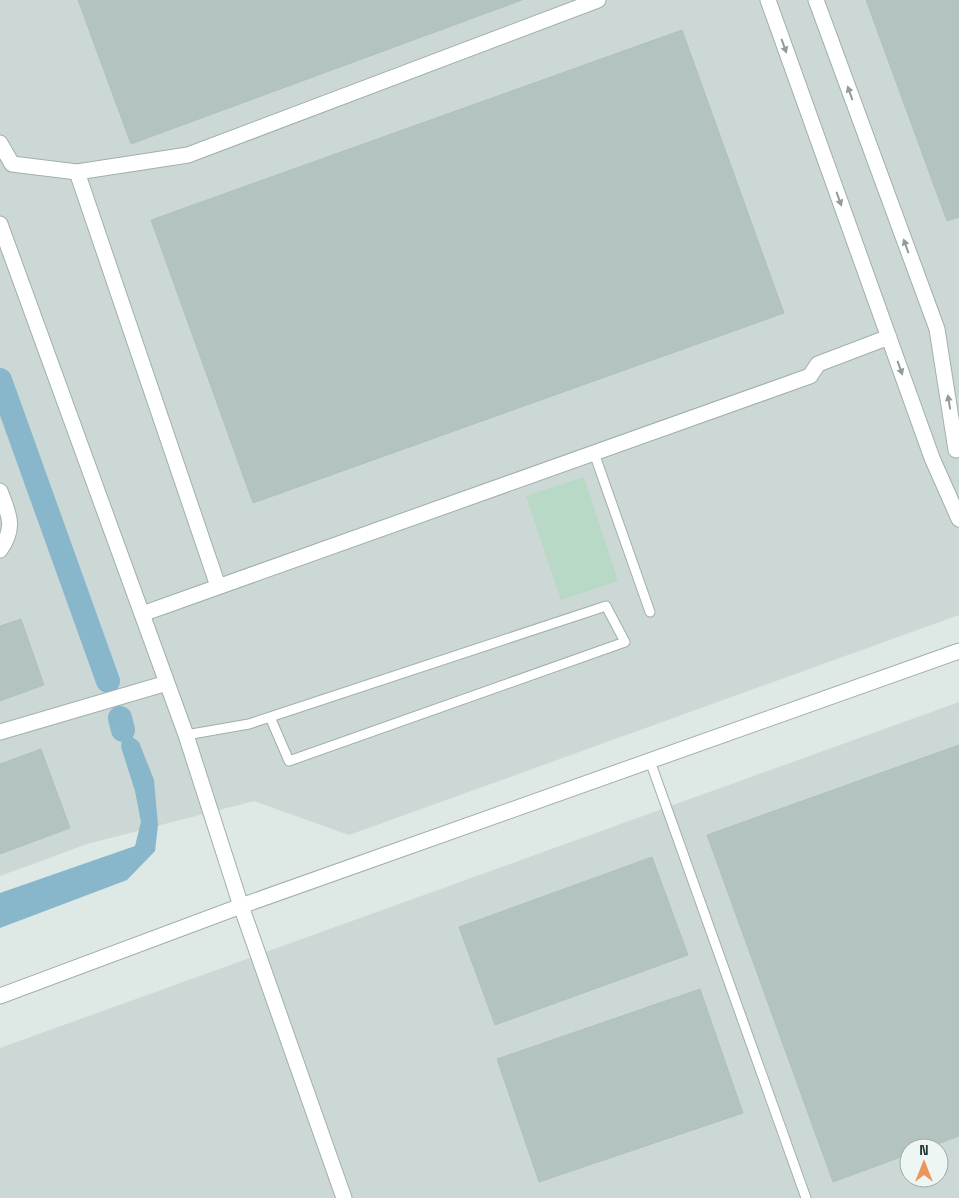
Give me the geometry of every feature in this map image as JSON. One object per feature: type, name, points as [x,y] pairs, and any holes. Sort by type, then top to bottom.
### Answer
[{"type":"street","points":[[0,143],[12,164],[77,172],[188,155],[598,0]]},
{"type":"street","points":[[768,0],[932,458],[959,519]]},
{"type":"street","points":[[816,0],[937,329],[958,449],[932,458]]},
{"type":"street","points":[[77,172],[218,586]]},
{"type":"street","points":[[0,224],[3,241],[186,735],[240,906],[344,1198]]},
{"type":"street","points":[[142,614],[810,376],[818,364],[889,337]]},
{"type":"street","points":[[0,491],[10,518],[7,540],[0,550]]},
{"type":"street","points":[[0,996],[240,906],[959,652]]},
{"type":"street","points":[[0,732],[167,683]]},
{"type":"lane","points":[[594,453],[650,612]]},
{"type":"lane","points":[[186,735],[249,724],[270,717],[606,606],[625,642],[289,762],[270,717]]},
{"type":"lane","points":[[650,761],[806,1198]]},
{"type":"shaded area","points":[[0,0],[959,0],[959,615],[349,835],[254,801],[87,844],[0,876]]},
{"type":"shaded area","points":[[959,702],[959,1198],[0,1198],[0,1048]]},
{"type":"green space","points":[[584,477],[618,581],[561,600],[526,496]]},
{"type":"water","points":[[123,730],[139,742],[154,780],[158,825],[155,851],[127,880],[0,928],[0,893],[135,846],[141,822],[135,791],[121,747]]},
{"type":"building","points":[[78,0],[522,0],[131,144]]},
{"type":"building","points":[[866,0],[959,0],[959,217],[947,221]]},
{"type":"building","points":[[682,30],[784,313],[253,503],[151,220]]},
{"type":"building","points":[[21,619],[44,685],[0,701],[0,626]]},
{"type":"building","points":[[959,745],[959,1136],[949,1140],[949,1138],[899,1138],[899,1158],[833,1182],[707,835]]},
{"type":"building","points":[[41,749],[70,828],[0,854],[0,764]]},
{"type":"building","points":[[652,857],[688,955],[495,1025],[459,927]]},
{"type":"building","points":[[700,989],[743,1113],[539,1182],[497,1059]]},
{"type":"waterway","points":[[0,380],[108,681]]},
{"type":"waterway","points":[[120,718],[123,730]]}]
